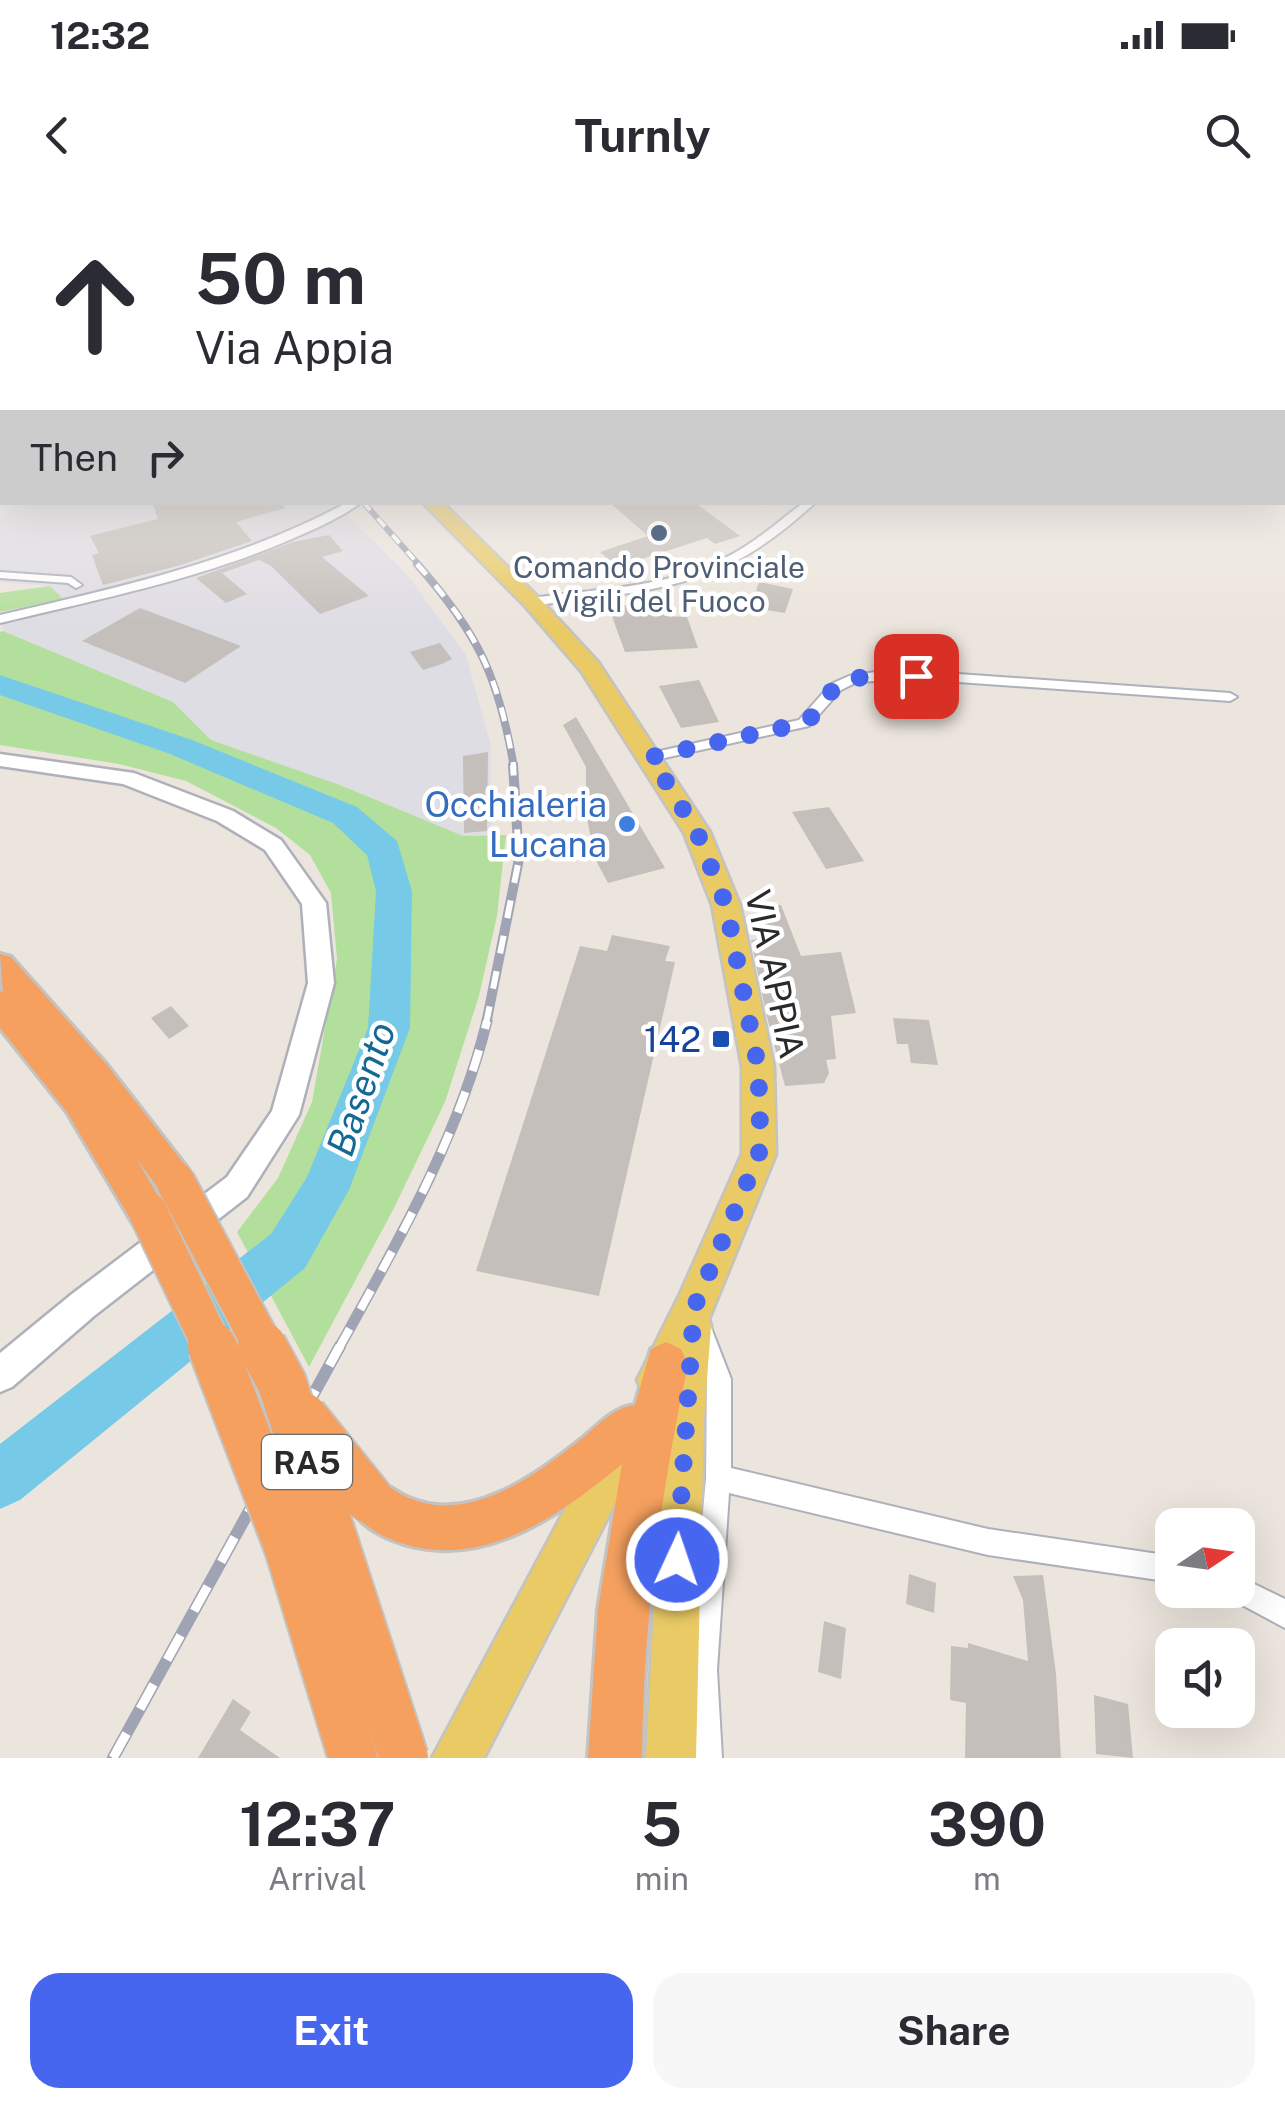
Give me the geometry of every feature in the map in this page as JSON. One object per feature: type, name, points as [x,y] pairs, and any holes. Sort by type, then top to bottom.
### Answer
[{"type":"highway","name":"RA5","points":[[0,966],[95,1074],[162,1196],[265,1345],[282,1383],[404,1758]]},
{"type":"highway","name":"RA5","points":[[0,1004],[162,1196],[190,1292],[235,1401],[305,1592],[353,1758]]},
{"type":"highway","points":[[615,1758],[616,1672],[640,1472],[666,1364]]},
{"type":"highway","points":[[282,1383],[318,1440],[369,1500],[403,1521],[438,1529],[477,1524],[523,1508],[570,1478],[632,1426]]},
{"type":"main road","name":"VIA APPIA","points":[[434,505],[581,655],[697,832],[720,887],[758,1066],[759,1154],[694,1308]]},
{"type":"main road","points":[[457,1758],[694,1308]]},
{"type":"main road","points":[[670,1758],[682,1457],[694,1308]]},
{"type":"street","points":[[0,619],[238,555],[284,539],[351,505]]},
{"type":"street","points":[[532,602],[650,584],[708,568],[742,552],[808,505]]},
{"type":"street","points":[[0,575],[71,580],[76,585]]},
{"type":"street","points":[[651,757],[804,723],[820,712],[836,687],[868,677],[916,676],[1230,697]]},
{"type":"street","points":[[0,760],[127,778],[225,816],[273,845],[314,903],[321,982],[285,1115],[237,1187],[83,1305],[0,1375]]},
{"type":"street","points":[[694,1308],[718,1380],[718,1478],[702,1670],[707,1758]]},
{"type":"street","points":[[718,1478],[988,1542],[1155,1566]]},
{"type":"street","points":[[1255,1598],[1285,1614]]},
{"type":"shaded area","points":[[0,505],[337,505],[406,573],[466,655],[491,746],[491,834],[463,837],[340,785],[211,740],[173,702],[3,631],[0,613],[62,599],[50,586],[0,582]]},
{"type":"green space","points":[[50,586],[63,599],[0,612],[0,593]]},
{"type":"green space","points":[[3,631],[173,702],[211,740],[340,785],[463,836],[506,835],[497,916],[479,996],[445,1102],[394,1208],[309,1367],[237,1232],[278,1178],[312,1102],[337,959],[331,893],[310,855],[276,828],[186,781],[119,764],[0,745]]},
{"type":"building","points":[[153,505],[285,508],[236,522],[252,541],[103,585],[92,555],[99,553],[90,536],[158,519]]},
{"type":"building","points":[[612,505],[698,505],[740,536],[715,544],[707,538],[617,567],[600,552],[648,536]]},
{"type":"building","points":[[329,535],[343,551],[322,557],[369,596],[320,614],[271,566],[259,560],[222,573],[247,594],[226,603],[196,578],[293,542]]},
{"type":"building","points":[[759,582],[793,589],[785,613],[760,609],[762,604],[752,603]]},
{"type":"building","points":[[657,599],[664,616],[687,617],[698,648],[625,652],[609,608]]},
{"type":"building","points":[[140,608],[241,646],[185,683],[82,641]]},
{"type":"building","points":[[440,643],[452,659],[423,670],[410,652]]},
{"type":"building","points":[[699,680],[719,722],[681,728],[659,686]]},
{"type":"building","points":[[576,717],[665,868],[608,883],[587,844],[592,843],[586,814],[586,767],[563,725]]},
{"type":"building","points":[[488,752],[487,831],[464,833],[463,756]]},
{"type":"building","points":[[829,807],[864,861],[826,869],[792,812]]},
{"type":"building","points":[[781,905],[801,956],[841,952],[856,1013],[831,1016],[836,1059],[826,1060],[829,1073],[824,1083],[785,1086],[766,1013],[751,940],[768,938],[759,907]]},
{"type":"building","points":[[612,935],[670,946],[665,961],[675,962],[599,1296],[476,1271],[580,946],[607,951]]},
{"type":"building","points":[[171,1006],[189,1026],[169,1039],[151,1018]]},
{"type":"building","points":[[893,1018],[929,1020],[938,1065],[911,1063],[908,1044],[897,1044]]},
{"type":"building","points":[[909,1574],[936,1583],[934,1613],[906,1604]]},
{"type":"building","points":[[1043,1575],[1056,1674],[1061,1758],[965,1758],[966,1703],[950,1700],[951,1646],[968,1648],[968,1643],[1028,1661],[1023,1600],[1013,1576]]},
{"type":"building","points":[[824,1621],[846,1628],[841,1679],[818,1672]]},
{"type":"building","points":[[1094,1695],[1128,1704],[1133,1758],[1096,1754]]},
{"type":"building","points":[[233,1699],[251,1712],[240,1730],[280,1758],[198,1758]]},
{"type":"waterway","name":"Basento","points":[[0,684],[65,710],[181,747],[345,815],[384,850],[394,891],[389,1028],[325,1190],[288,1251],[0,1480]]},
{"type":"railway","points":[[366,505],[420,566]]},
{"type":"railway","points":[[417,564],[456,612],[483,658],[501,707],[514,768]]},
{"type":"railway","points":[[486,1024],[519,859],[513,765]]},
{"type":"railway","points":[[339,1348],[443,1149],[487,1021]]},
{"type":"railway","points":[[113,1758],[340,1346]]},
{"type":"place","name":"Comando Provinciale Vigili del Fuoco","points":[[659,533]]},
{"type":"place","name":"Occhialeria Lucana","points":[[627,824]]},
{"type":"place","name":"142","points":[[721,1039]]},
{"type":"route","points":[[677,1560],[694,1308],[759,1154],[760,1114],[758,1066],[726,905],[697,832],[651,757],[804,723],[820,712],[836,687],[868,677],[916,676]]}]
